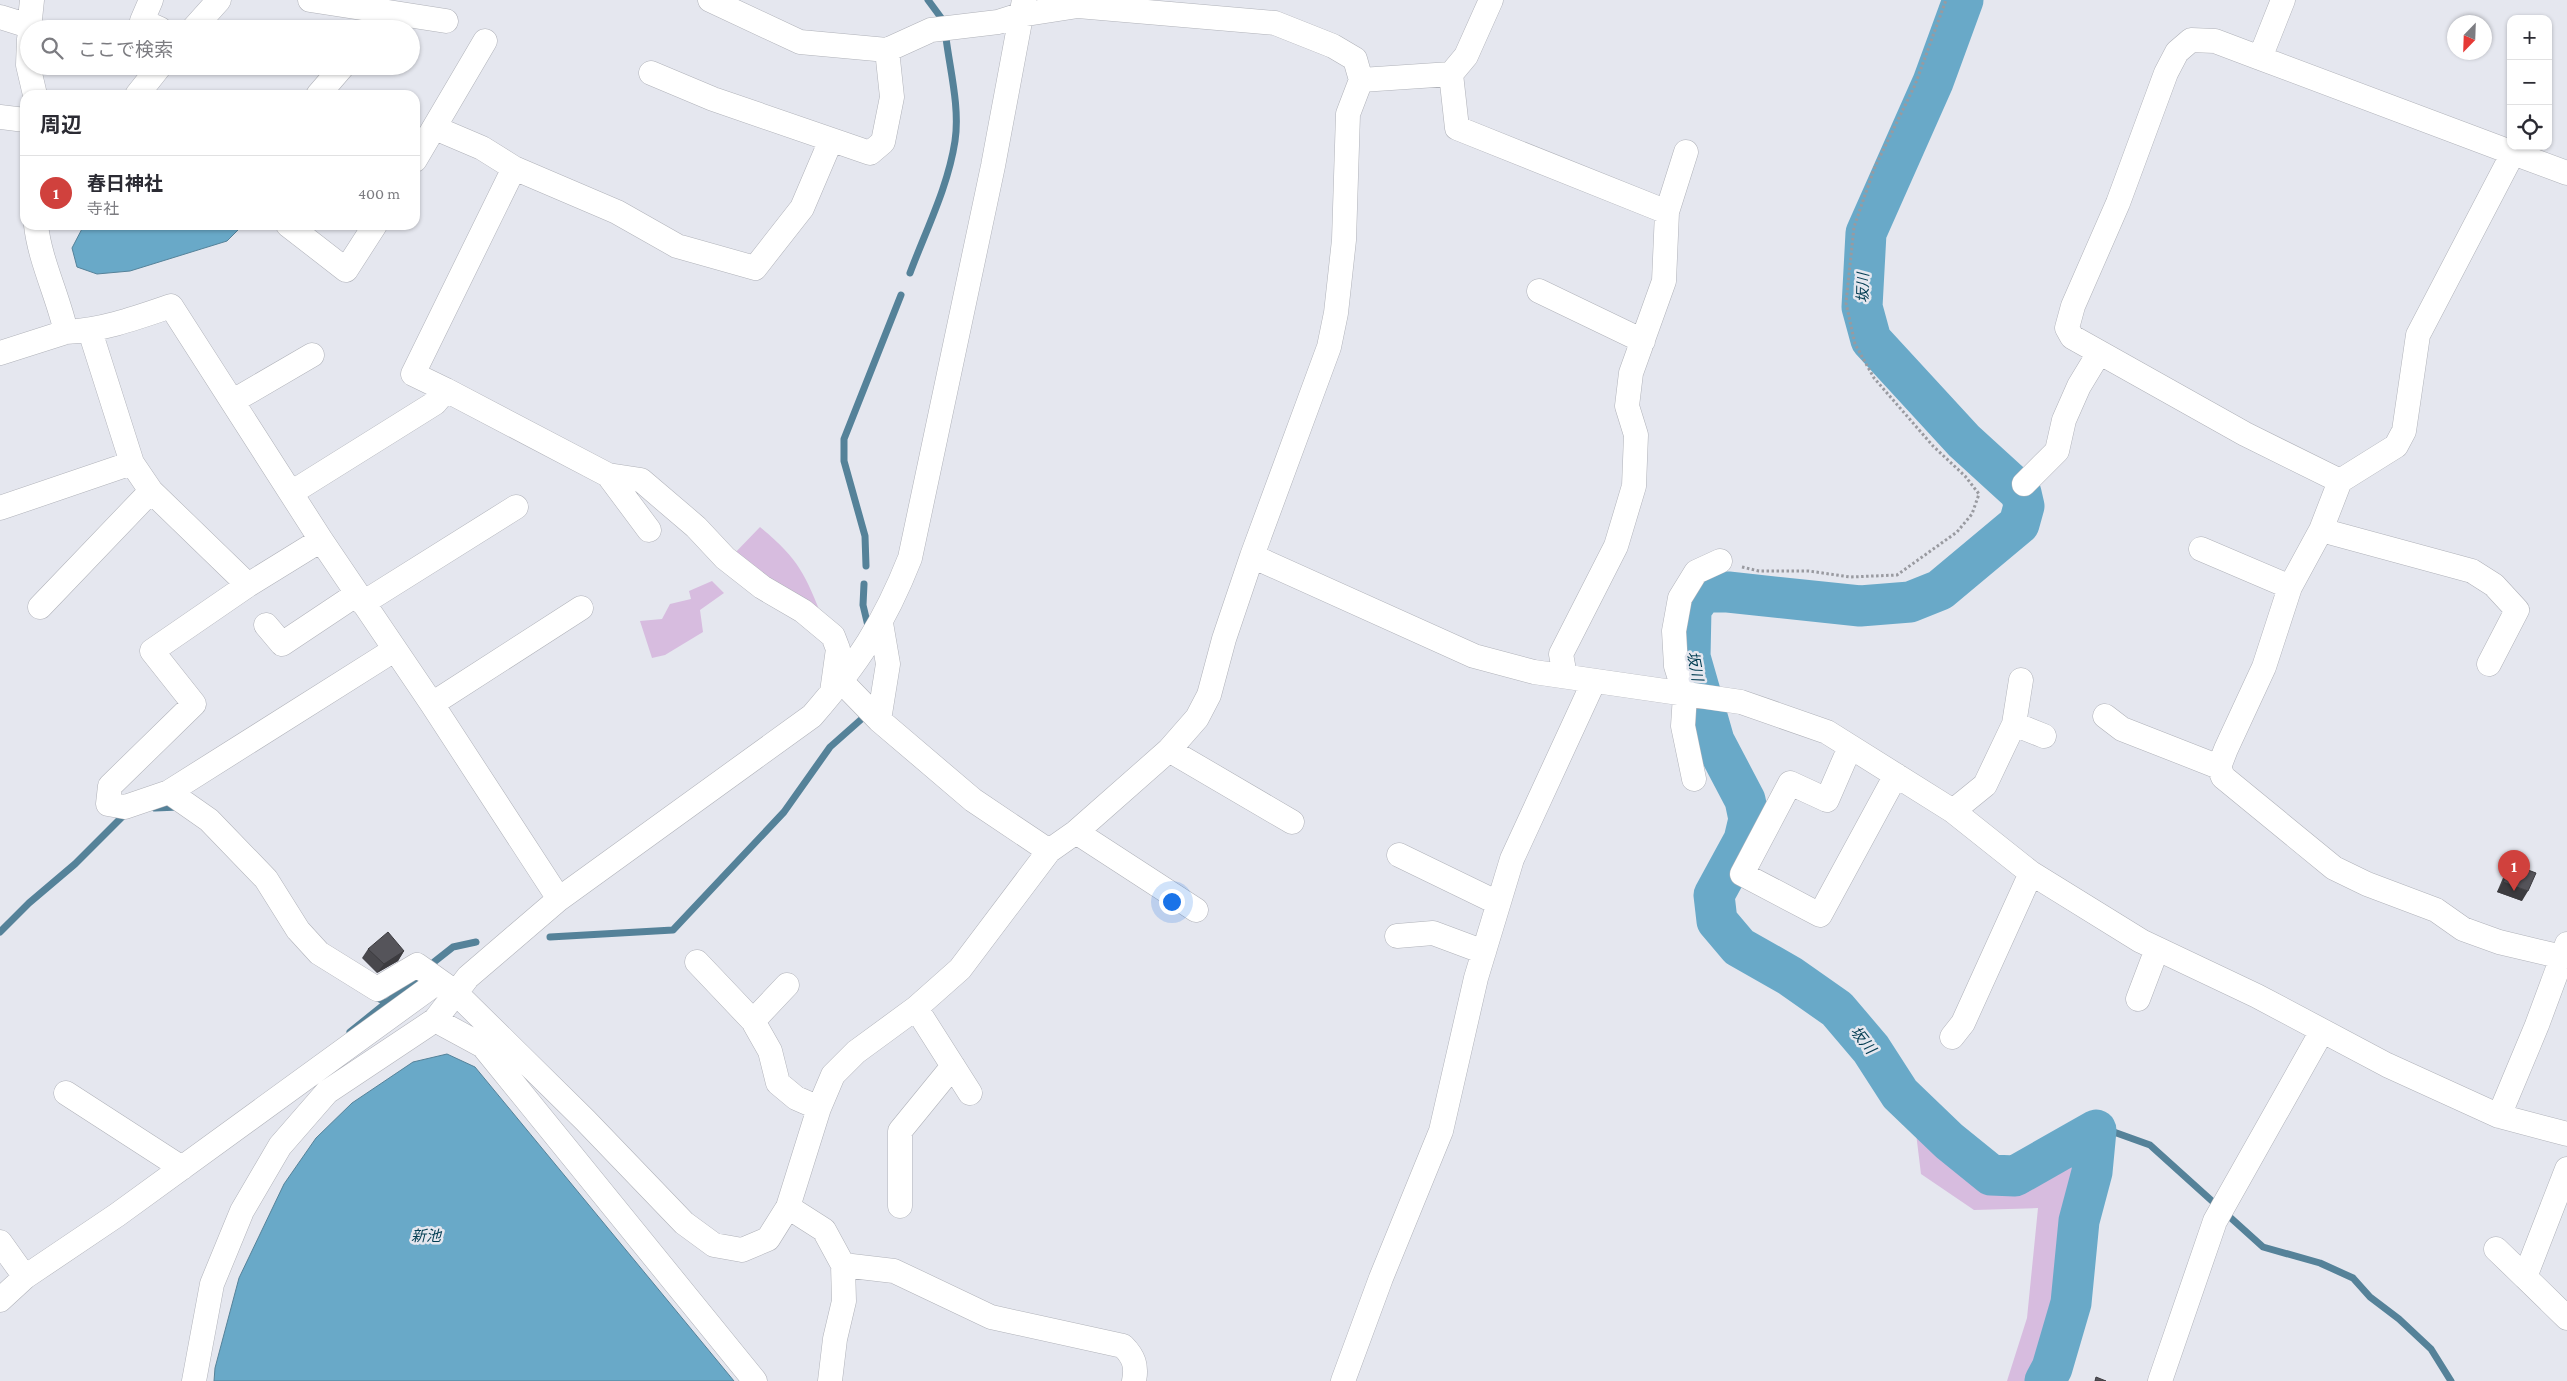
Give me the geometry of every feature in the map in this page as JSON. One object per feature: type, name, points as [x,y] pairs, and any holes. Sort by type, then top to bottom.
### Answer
[{"type":"street","points":[[30,20],[32,0]]},
{"type":"street","points":[[142,20],[151,0]]},
{"type":"street","points":[[201,20],[219,0]]},
{"type":"street","points":[[310,0],[380,20]]},
{"type":"street","points":[[170,792],[208,820],[266,879],[298,930],[319,953],[377,989],[416,965],[447,987],[586,1120],[684,1223],[714,1245],[742,1250],[768,1239],[788,1207],[819,1108],[833,1075],[856,1052],[916,1008],[960,969],[1049,851],[1076,832],[1169,750],[1197,718],[1209,695],[1224,639],[1252,556],[1329,347],[1336,313],[1344,240],[1348,114],[1361,80],[1355,59],[1333,46],[1275,23],[1075,3],[1022,8],[998,22],[931,30],[887,50],[800,42],[710,0]]},
{"type":"street","points":[[1491,0],[1470,49],[1451,74],[1457,128],[1667,212]]},
{"type":"street","points":[[2260,58],[2283,0]]},
{"type":"street","points":[[0,1300],[25,1277],[182,1168],[447,987],[468,977],[559,899],[812,716],[837,687],[881,623],[893,602],[910,558],[992,166],[1022,8]]},
{"type":"street","points":[[0,17],[20,27]]},
{"type":"street","points":[[420,21],[446,21]]},
{"type":"street","points":[[2340,481],[2244,434],[2099,353],[2072,337],[2068,328],[2073,306],[2118,203],[2169,66],[2177,52],[2191,40],[2215,41],[2567,173]]},
{"type":"street","points":[[420,152],[485,41]]},
{"type":"street","points":[[651,73],[713,99],[870,153],[883,142],[892,97],[887,50]]},
{"type":"street","points":[[1361,80],[1451,74]]},
{"type":"street","points":[[30,75],[33,90]]},
{"type":"street","points":[[141,90],[153,75]]},
{"type":"street","points":[[322,90],[335,75]]},
{"type":"street","points":[[0,117],[20,119]]},
{"type":"street","points":[[435,128],[482,148],[514,168],[617,212],[677,246],[755,268],[802,208],[831,140]]},
{"type":"street","points":[[1565,676],[1560,654],[1616,546],[1634,486],[1636,435],[1627,406],[1631,373],[1664,281],[1667,212],[1686,152]]},
{"type":"street","points":[[2499,1116],[2537,1025],[2564,951],[2499,942],[2462,929],[2436,910],[2367,884],[2334,868],[2223,777],[2219,767],[2264,667],[2290,587],[2320,530],[2340,481],[2396,446],[2404,432],[2418,335],[2513,152]]},
{"type":"street","points":[[514,168],[414,374],[608,475],[641,480],[696,527],[725,558],[762,587],[804,610],[833,636],[838,649],[837,687]]},
{"type":"street","points":[[37,230],[38,241],[66,332]]},
{"type":"street","points":[[294,230],[346,270],[372,230]]},
{"type":"street","points":[[1539,291],[1643,341]]},
{"type":"street","points":[[0,354],[66,332],[117,325],[171,306],[290,493],[432,704],[559,899]]},
{"type":"street","points":[[90,330],[132,463],[152,491],[248,585]]},
{"type":"street","points":[[2024,484],[2057,451],[2064,420],[2079,386],[2099,353]]},
{"type":"street","points":[[233,401],[312,355]]},
{"type":"street","points":[[290,493],[435,403],[446,390]]},
{"type":"street","points":[[0,508],[132,463]]},
{"type":"street","points":[[608,475],[649,530]]},
{"type":"street","points":[[40,607],[152,491]]},
{"type":"street","points":[[634,508],[659,496]]},
{"type":"street","points":[[266,625],[282,644],[516,507]]},
{"type":"street","points":[[2320,530],[2472,570],[2494,586],[2517,610],[2489,664]]},
{"type":"street","points":[[321,540],[248,585],[152,651],[194,704],[110,786],[108,804],[125,807],[170,792],[394,650]]},
{"type":"street","points":[[2201,549],[2290,587]]},
{"type":"street","points":[[1252,556],[1474,656],[1534,672],[1741,702],[1784,715],[1827,732],[1953,811],[2031,874],[2157,949],[2387,1065],[2499,1116],[2567,1134]]},
{"type":"street","points":[[1694,779],[1683,726],[1690,696],[1676,666],[1674,631],[1680,598],[1696,572],[1720,561]]},
{"type":"street","points":[[432,704],[581,608]]},
{"type":"street","points":[[880,720],[888,664],[881,623]]},
{"type":"street","points":[[1953,811],[1985,785],[2014,724],[2021,680]]},
{"type":"street","points":[[1343,1381],[1381,1278],[1441,1130],[1456,1058],[1484,952],[1512,859],[1594,681]]},
{"type":"street","points":[[837,687],[880,720],[973,800],[1049,851]]},
{"type":"street","points":[[2105,716],[2122,729],[2219,767]]},
{"type":"street","points":[[2014,724],[2044,736]]},
{"type":"street","points":[[1850,747],[1827,800],[1790,783],[1742,874],[1820,915],[1896,775]]},
{"type":"street","points":[[1169,750],[1292,822]]},
{"type":"street","points":[[1076,832],[1196,910]]},
{"type":"street","points":[[1399,855],[1498,904]]},
{"type":"street","points":[[1952,1037],[1963,1023],[2031,874]]},
{"type":"street","points":[[1397,936],[1433,933],[1484,952]]},
{"type":"street","points":[[2138,1000],[2157,949]]},
{"type":"street","points":[[697,962],[753,1021],[770,1051],[778,1084],[796,1098],[819,1108]]},
{"type":"street","points":[[753,1021],[787,985]]},
{"type":"street","points":[[194,1381],[212,1284],[242,1211],[280,1146],[327,1092],[435,1020],[447,987]]},
{"type":"street","points":[[916,1008],[970,1093]]},
{"type":"street","points":[[435,1020],[483,1046],[755,1381]]},
{"type":"street","points":[[2160,1381],[2215,1221],[2322,1031]]},
{"type":"street","points":[[900,1206],[900,1131],[953,1066]]},
{"type":"street","points":[[66,1094],[182,1168]]},
{"type":"street","points":[[2524,1276],[2567,1169]]},
{"type":"street","points":[[788,1207],[824,1230],[843,1265],[844,1301],[835,1339],[830,1381]]},
{"type":"street","points":[[0,1242],[25,1277]]},
{"type":"street","points":[[2496,1249],[2567,1318]]},
{"type":"street","points":[[843,1265],[894,1271],[991,1317],[1123,1346],[1133,1357],[1136,1372],[1134,1381]]},
{"type":"path","points":[[1720,561],[1759,571],[1810,570],[1850,577],[1896,575],[1958,532],[1972,514],[1979,494],[1965,476],[1933,446],[1874,378],[1855,344],[1846,303],[1854,227],[1874,169],[1915,86],[1946,0]]},
{"type":"shaded area","points":[[760,527],[784,549],[799,568],[823,619],[732,556]]},
{"type":"shaded area","points":[[712,581],[724,593],[700,610],[703,632],[665,655],[652,658],[640,621],[662,619],[670,604],[691,599],[689,591]]},
{"type":"shaded area","points":[[1915,1125],[1972,1172],[2003,1188],[2082,1148],[2059,1304],[2031,1381],[2007,1381],[2027,1318],[2038,1208],[1974,1210],[1921,1174]]},
{"type":"water","points":[[81,230],[238,230],[227,241],[130,271],[97,274],[77,267],[72,248]]},
{"type":"water","name":"新池","points":[[447,1054],[475,1067],[734,1381],[214,1381],[215,1368],[239,1278],[284,1184],[316,1138],[352,1103],[413,1062]]},
{"type":"building","points":[[2512,864],[2536,873],[2528,891],[2503,882]]},
{"type":"building","points":[[388,932],[404,951],[384,964],[368,949]]},
{"type":"building","points":[[2096,1377],[2106,1381],[2095,1381]]},
{"type":"waterway","points":[[928,0],[942,19]]},
{"type":"waterway","name":"坂川","points":[[1963,0],[1933,82],[1866,233],[1862,307],[1871,340],[1964,441],[2021,493],[2024,506],[2019,524],[1940,590],[1910,602],[1860,606],[1728,592],[1703,592],[1691,609],[1690,657],[1714,741],[1745,800],[1749,819],[1744,840],[1714,895],[1717,921],[1739,947],[1790,976],[1837,1009],[1871,1049],[1900,1094],[1949,1141],[1991,1175],[2015,1176],[2096,1130],[2092,1172],[2079,1221],[2071,1303],[2052,1368],[2045,1381]]},
{"type":"waterway","points":[[910,273],[942,192],[955,141],[954,89],[946,38]]},
{"type":"waterway","points":[[866,566],[865,536],[844,461],[844,439],[901,295]]},
{"type":"waterway","points":[[864,584],[863,605],[868,626]]},
{"type":"waterway","points":[[550,937],[673,930],[784,812],[830,747],[865,716]]},
{"type":"waterway","points":[[155,808],[179,807]]},
{"type":"waterway","points":[[0,932],[29,903],[75,864],[125,814]]},
{"type":"waterway","points":[[434,962],[453,947],[476,942]]},
{"type":"waterway","points":[[350,1032],[417,978]]},
{"type":"waterway","points":[[374,996],[385,1002]]},
{"type":"waterway","points":[[2096,1130],[2111,1131],[2150,1145],[2263,1247],[2320,1263],[2353,1278],[2370,1297],[2399,1319],[2431,1349],[2451,1381]]},
{"type":"place","name":"春日神社","points":[[2514,891]]}]
